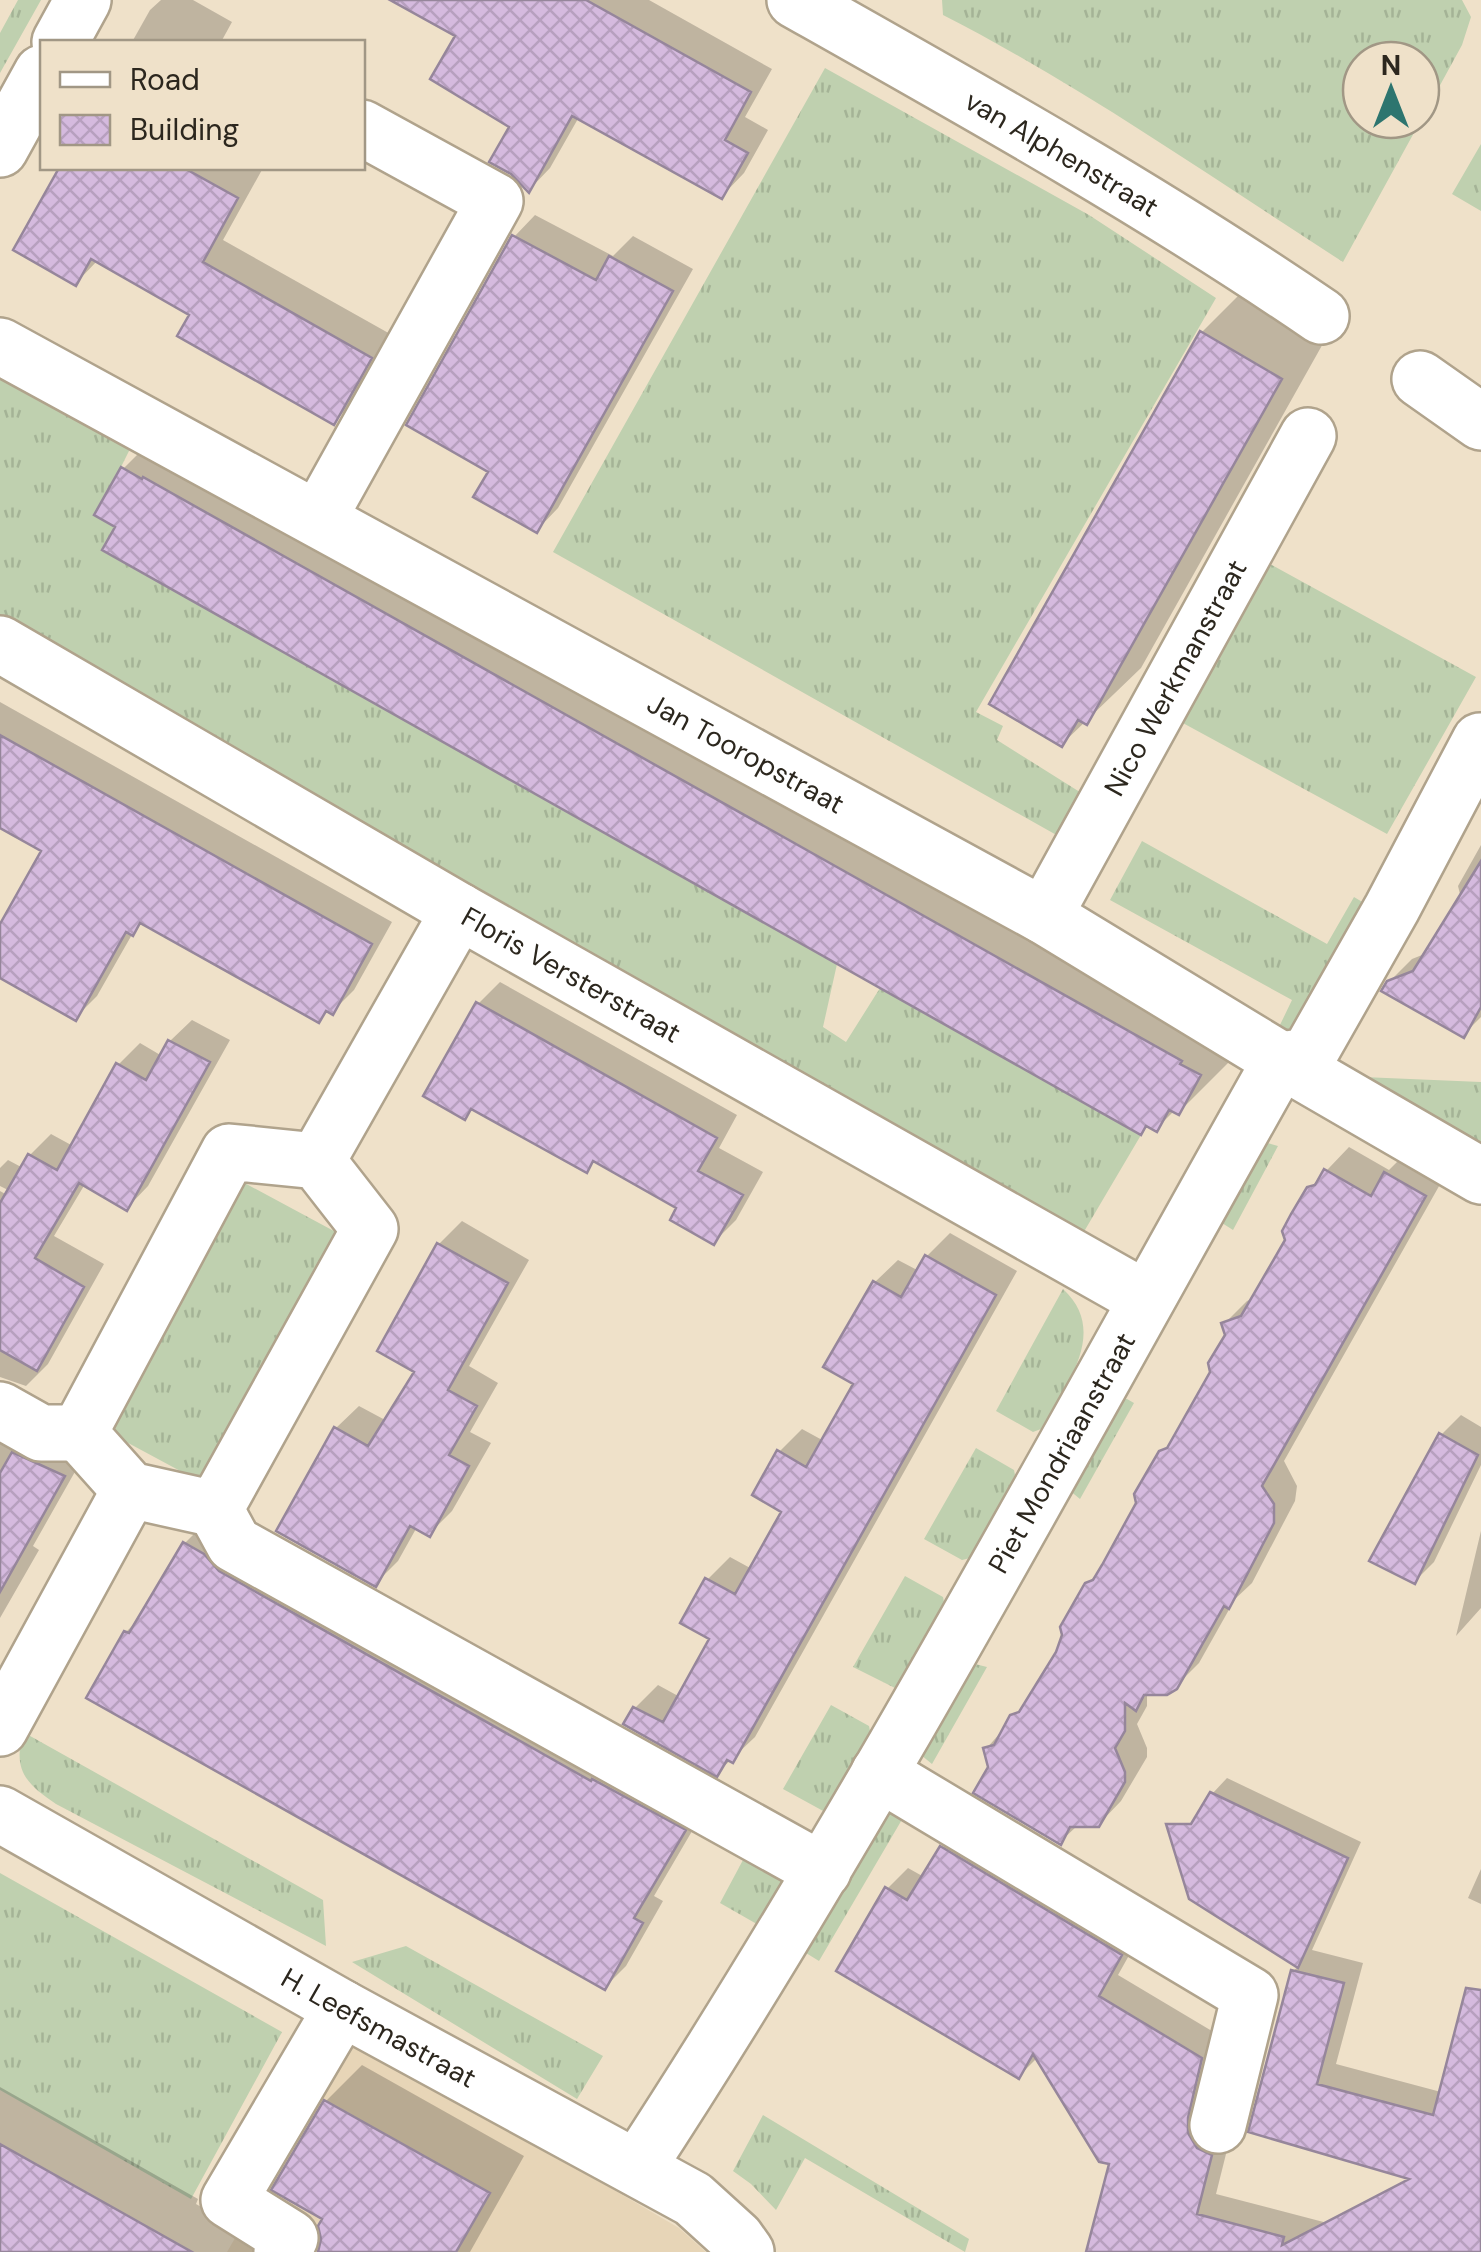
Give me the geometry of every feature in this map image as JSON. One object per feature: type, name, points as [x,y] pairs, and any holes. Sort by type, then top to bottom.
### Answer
[{"type":"street","points":[[61,40],[83,0]]},
{"type":"street","name":"van Alphenstraat","points":[[795,0],[1079,160],[1202,235],[1322,316]]},
{"type":"street","points":[[0,149],[40,77]]},
{"type":"street","points":[[318,518],[495,200],[365,130]]},
{"type":"street","name":"Jan Tooropstraat","points":[[0,346],[1044,916],[1481,1176]]},
{"type":"street","points":[[1420,379],[1481,422]]},
{"type":"street","name":"Nico Werkmanstraat","points":[[1044,916],[1308,436]]},
{"type":"street","name":"Floris Versterstraat","points":[[0,644],[459,910],[1146,1299]]},
{"type":"street","name":"Piet Mondriaanstraat","points":[[637,2168],[729,2028],[823,1871],[1281,1060],[1308,1056],[1480,741]]},
{"type":"street","points":[[318,1161],[459,910]]},
{"type":"street","points":[[79,1434],[229,1152],[318,1161],[370,1228],[215,1509]]},
{"type":"street","points":[[0,1410],[42,1434],[79,1434],[130,1490],[215,1509],[234,1544],[823,1871]]},
{"type":"street","points":[[0,1728],[130,1490]]},
{"type":"street","points":[[878,1773],[1250,1995],[1218,2125]]},
{"type":"street","name":"H. Leefsmastraat","points":[[0,1814],[342,2008],[693,2200],[746,2252]]},
{"type":"street","points":[[282,2252],[290,2238],[229,2200],[342,2008]]},
{"type":"shaded area","points":[[317,2028],[422,2080],[556,2156],[679,2228],[706,2252],[227,2252],[242,2226]]},
{"type":"green space","points":[[18,0],[41,0],[0,73],[0,33]]},
{"type":"green space","points":[[942,0],[1462,0],[1471,17],[1462,45],[1441,83],[1441,40],[1341,40],[1341,140],[1410,140],[1343,262],[1096,102],[943,15]]},
{"type":"green space","points":[[825,68],[1089,215],[1216,298],[976,712],[1003,726],[997,740],[1083,794],[1060,837],[553,552]]},
{"type":"green space","points":[[1481,144],[1481,211],[1452,194]]},
{"type":"green space","points":[[0,375],[130,449],[121,467],[115,527],[103,551],[837,964],[823,1027],[846,1042],[880,988],[1141,1135],[1082,1235],[0,628]]},
{"type":"green space","points":[[1261,559],[1476,677],[1387,834],[1181,722]]},
{"type":"green space","points":[[1142,841],[1327,944],[1354,897],[1369,906],[1295,1038],[1279,1027],[1292,1000],[1110,900]]},
{"type":"green space","points":[[1363,1077],[1481,1082],[1481,1147]]},
{"type":"green space","points":[[1264,1142],[1278,1146],[1233,1230],[1222,1223],[1221,1217]]},
{"type":"green space","points":[[239,1180],[345,1237],[210,1487],[104,1430]]},
{"type":"green space","points":[[1063,1289],[1077,1306],[1083,1323],[1083,1341],[1071,1377],[1041,1429],[1033,1432],[996,1411]]},
{"type":"green space","points":[[1117,1400],[1134,1403],[1080,1499],[1069,1490]]},
{"type":"green space","points":[[976,1448],[1014,1470],[1015,1475],[970,1558],[962,1560],[924,1539]]},
{"type":"green space","points":[[905,1576],[943,1597],[944,1602],[895,1688],[853,1667]]},
{"type":"green space","points":[[971,1663],[987,1667],[932,1764],[921,1755]]},
{"type":"green space","points":[[831,1705],[869,1726],[870,1731],[825,1812],[783,1789]]},
{"type":"green space","points":[[23,1732],[323,1900],[326,1946],[56,1804],[24,1774],[20,1756]]},
{"type":"green space","points":[[888,1809],[907,1811],[819,1961],[806,1953]]},
{"type":"green space","points":[[743,1860],[784,1882],[762,1927],[720,1903]]},
{"type":"green space","points":[[0,1873],[282,2032],[191,2199],[0,2090]]},
{"type":"green space","points":[[406,1946],[603,2056],[577,2099],[352,1962]]},
{"type":"green space","points":[[763,2115],[969,2239],[965,2252],[805,2158],[776,2210],[733,2171]]},
{"type":"building","points":[[390,0],[586,0],[751,92],[725,140],[748,153],[722,199],[572,116],[529,193],[511,174],[489,162],[509,127],[430,79],[455,36]]},
{"type":"building","points":[[58,170],[188,170],[238,198],[203,262],[372,358],[334,425],[177,336],[189,315],[91,259],[76,286],[13,250]]},
{"type":"building","points":[[512,235],[596,280],[609,256],[673,291],[537,533],[473,497],[488,472],[406,425]]},
{"type":"building","points":[[1200,331],[1282,379],[1087,725],[1078,720],[1062,747],[989,704]]},
{"type":"building","points":[[121,467],[1182,1061],[1180,1064],[1201,1075],[1179,1115],[1169,1110],[1157,1132],[1146,1126],[1141,1135],[102,550],[115,527],[94,515]]},
{"type":"building","points":[[0,735],[372,944],[333,1015],[326,1011],[319,1023],[140,923],[133,936],[126,932],[76,1021],[0,978],[0,924],[41,851],[0,828]]},
{"type":"building","points":[[1481,861],[1481,1007],[1464,1038],[1381,991],[1387,981],[1413,971]]},
{"type":"building","points":[[476,1002],[717,1138],[698,1171],[743,1195],[714,1245],[670,1220],[676,1208],[593,1161],[587,1173],[471,1109],[465,1120],[423,1096]]},
{"type":"building","points":[[168,1040],[210,1062],[127,1211],[79,1183],[35,1258],[84,1287],[37,1371],[0,1350],[0,1203],[28,1154],[57,1170],[116,1063],[146,1080]]},
{"type":"building","points":[[1324,1169],[1371,1196],[1384,1172],[1426,1196],[1262,1486],[1274,1504],[1274,1523],[1229,1609],[1224,1606],[1177,1689],[1167,1695],[1144,1695],[1136,1711],[1125,1703],[1125,1731],[1115,1748],[1125,1782],[1099,1827],[1070,1827],[1061,1845],[973,1793],[988,1767],[983,1748],[994,1745],[1010,1715],[1019,1712],[1056,1652],[1062,1635],[1060,1627],[1085,1583],[1093,1580],[1102,1565],[1136,1503],[1134,1494],[1159,1451],[1167,1448],[1210,1372],[1208,1363],[1225,1335],[1221,1323],[1241,1316],[1285,1240],[1282,1231],[1291,1214],[1307,1187],[1315,1185]]},
{"type":"building","points":[[437,1243],[508,1283],[448,1390],[477,1406],[449,1455],[469,1466],[430,1537],[410,1526],[376,1587],[276,1531],[334,1427],[368,1446],[414,1372],[377,1351]]},
{"type":"building","points":[[925,1255],[996,1295],[733,1763],[727,1760],[717,1777],[623,1724],[633,1707],[663,1722],[709,1639],[680,1623],[705,1578],[735,1594],[781,1512],[752,1495],[777,1450],[806,1467],[853,1384],[823,1367],[873,1281],[901,1297]]},
{"type":"building","points":[[1439,1433],[1478,1455],[1415,1584],[1369,1561]]},
{"type":"building","points":[[12,1452],[65,1476],[0,1592],[0,1473]]},
{"type":"building","points":[[183,1542],[204,1554],[219,1571],[591,1781],[686,1830],[634,1918],[643,1923],[605,1990],[86,1698],[124,1631],[129,1633]]},
{"type":"building","points":[[1210,1792],[1348,1858],[1298,1968],[1189,1899],[1166,1824],[1191,1824]]},
{"type":"building","points":[[940,1846],[1122,1955],[1099,1996],[1202,2058],[1188,2133],[1197,2148],[1212,2155],[1197,2214],[1284,2237],[1282,2245],[1409,2179],[1248,2132],[1291,1970],[1344,1983],[1317,2084],[1433,2115],[1466,1988],[1481,1990],[1481,2252],[1086,2252],[1109,2164],[1099,2162],[1033,2054],[1019,2079],[836,1971],[885,1887],[907,1900]]},
{"type":"building","points":[[324,2100],[490,2193],[456,2252],[318,2252],[318,2226],[322,2219],[271,2190]]},
{"type":"building","points":[[0,2144],[121,2212],[192,2252],[0,2252]]}]
